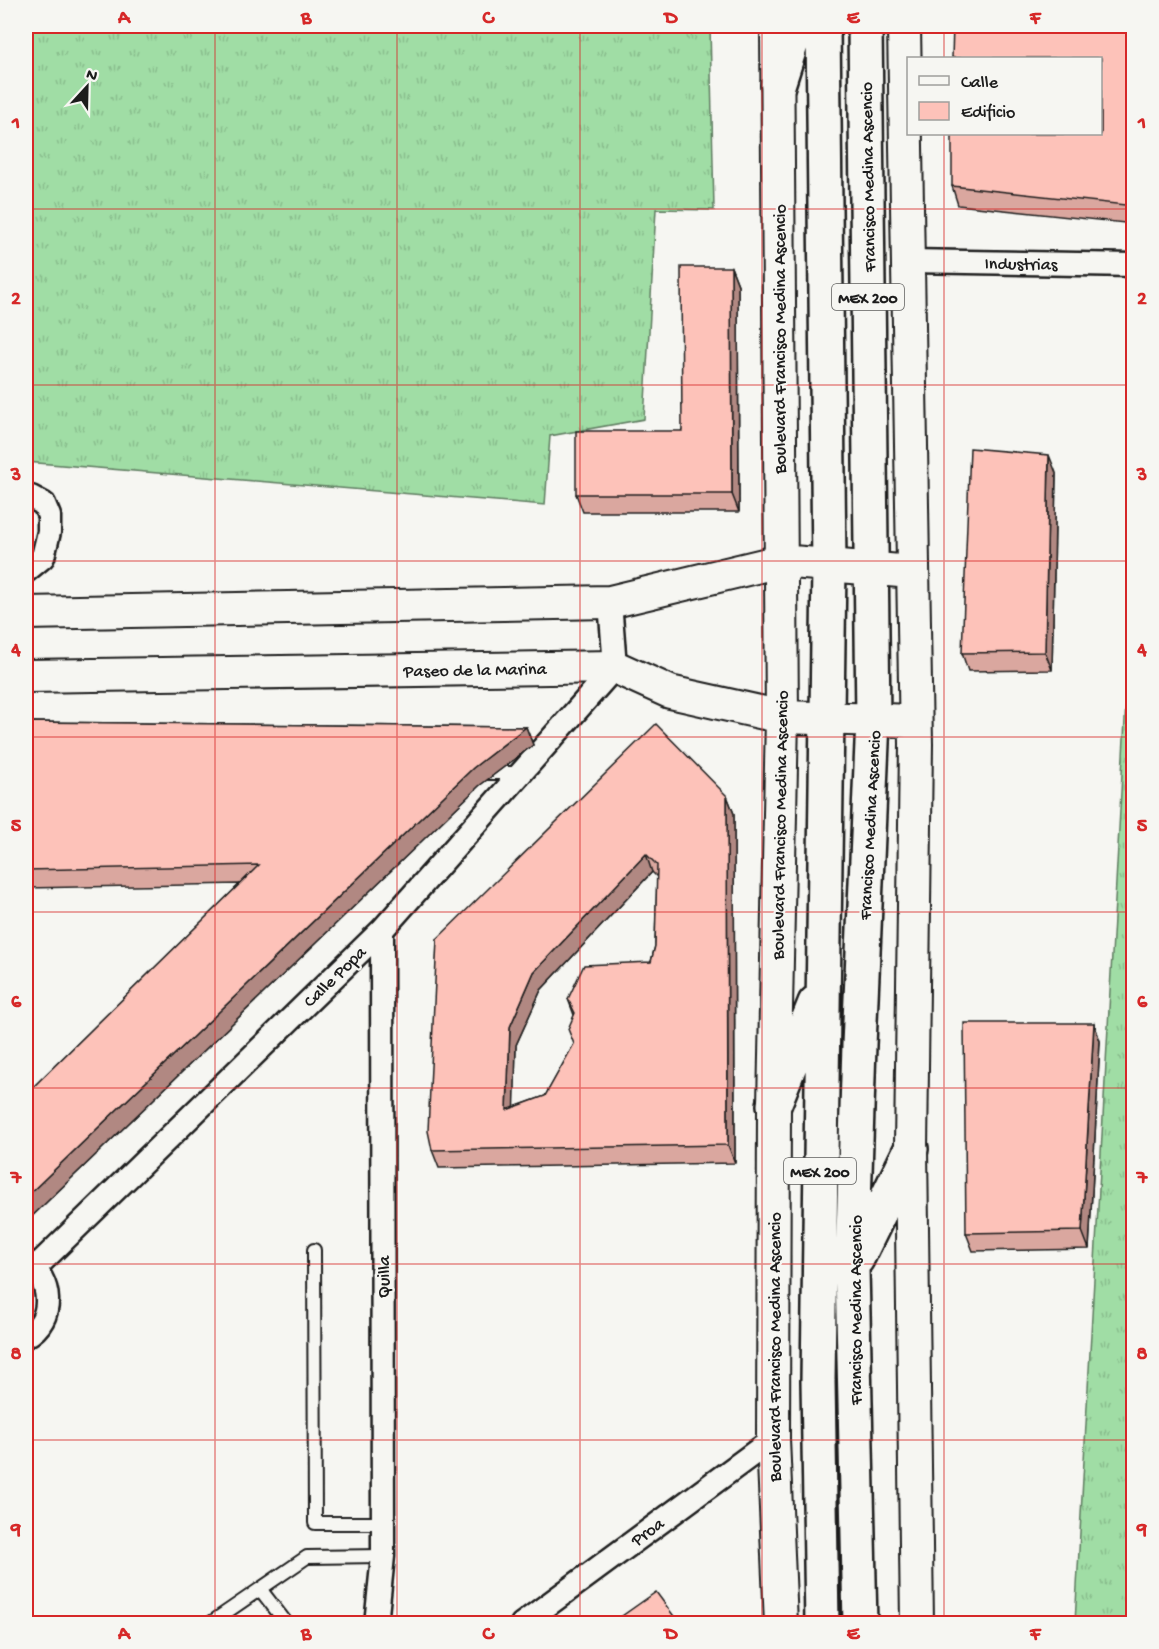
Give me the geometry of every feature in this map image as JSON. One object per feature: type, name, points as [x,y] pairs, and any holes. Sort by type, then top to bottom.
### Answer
[{"type":"highway","points":[[778,85],[796,26]]},
{"type":"highway","name":"Francisco Medina Ascencio","points":[[822,1623],[818,1381],[829,566],[823,26]]},
{"type":"highway","name":"Francisco Medina Ascencio","points":[[860,1623],[852,1269],[858,1057],[873,720],[865,26]]},
{"type":"highway","points":[[774,1105],[822,984]]},
{"type":"highway","points":[[852,1269],[911,1149]]},
{"type":"main road","name":"Boulevard Francisco Medina Ascencio","points":[[777,26],[782,717],[774,1105],[773,1438],[781,1623]]},
{"type":"main road","points":[[904,26],[915,721],[911,1149],[917,1623]]},
{"type":"main road","points":[[26,613],[610,602],[780,561],[912,572]]},
{"type":"main road","name":"Paseo de la Marina","points":[[26,676],[615,667],[670,692],[782,717],[915,721]]},
{"type":"street","name":"Industrias","points":[[908,261],[1134,265]]},
{"type":"street","points":[[26,571],[43,557],[49,532],[49,516],[44,504],[31,497]]},
{"type":"street","points":[[610,602],[615,667]]},
{"type":"street","name":"Calle Popa","points":[[26,1336],[41,1322],[47,1308],[47,1293],[43,1278],[30,1265],[382,930],[615,667]]},
{"type":"street","name":"Quilla","points":[[376,1623],[383,1556],[382,930]]},
{"type":"street","name":"Proa","points":[[522,1623],[773,1438]]},
{"type":"lane","points":[[474,773],[521,773]]},
{"type":"lane","points":[[314,1250],[315,1523],[383,1523]]},
{"type":"lane","points":[[209,1623],[307,1557],[383,1556]]},
{"type":"lane","points":[[260,1589],[287,1623]]},
{"type":"green space","points":[[26,26],[710,26],[714,210],[656,209],[644,419],[550,436],[545,505],[26,462]]},
{"type":"green space","points":[[1126,702],[1134,703],[1133,1623],[1075,1623]]},
{"type":"building","points":[[953,26],[1134,26],[1134,206],[952,186],[952,135],[1102,135],[1102,57],[952,57]]},
{"type":"building","points":[[681,267],[731,267],[732,494],[576,494],[576,431],[682,431]]},
{"type":"building","points":[[970,448],[1049,455],[1045,652],[962,653]]},
{"type":"building","points":[[26,722],[526,727],[473,768],[26,1197],[26,1094],[259,865],[26,870]]},
{"type":"building","points":[[656,724],[727,796],[728,1145],[432,1150],[428,1131],[437,939]],"holes":[[[646,854],[657,865],[655,946],[651,962],[584,965],[568,999],[575,1013],[568,1029],[574,1044],[545,1096],[507,1110],[510,1027],[534,972]]]},
{"type":"building","points":[[964,1023],[1094,1023],[1082,1231],[966,1233]]},
{"type":"building","points":[[656,1592],[679,1623],[612,1623]]}]
